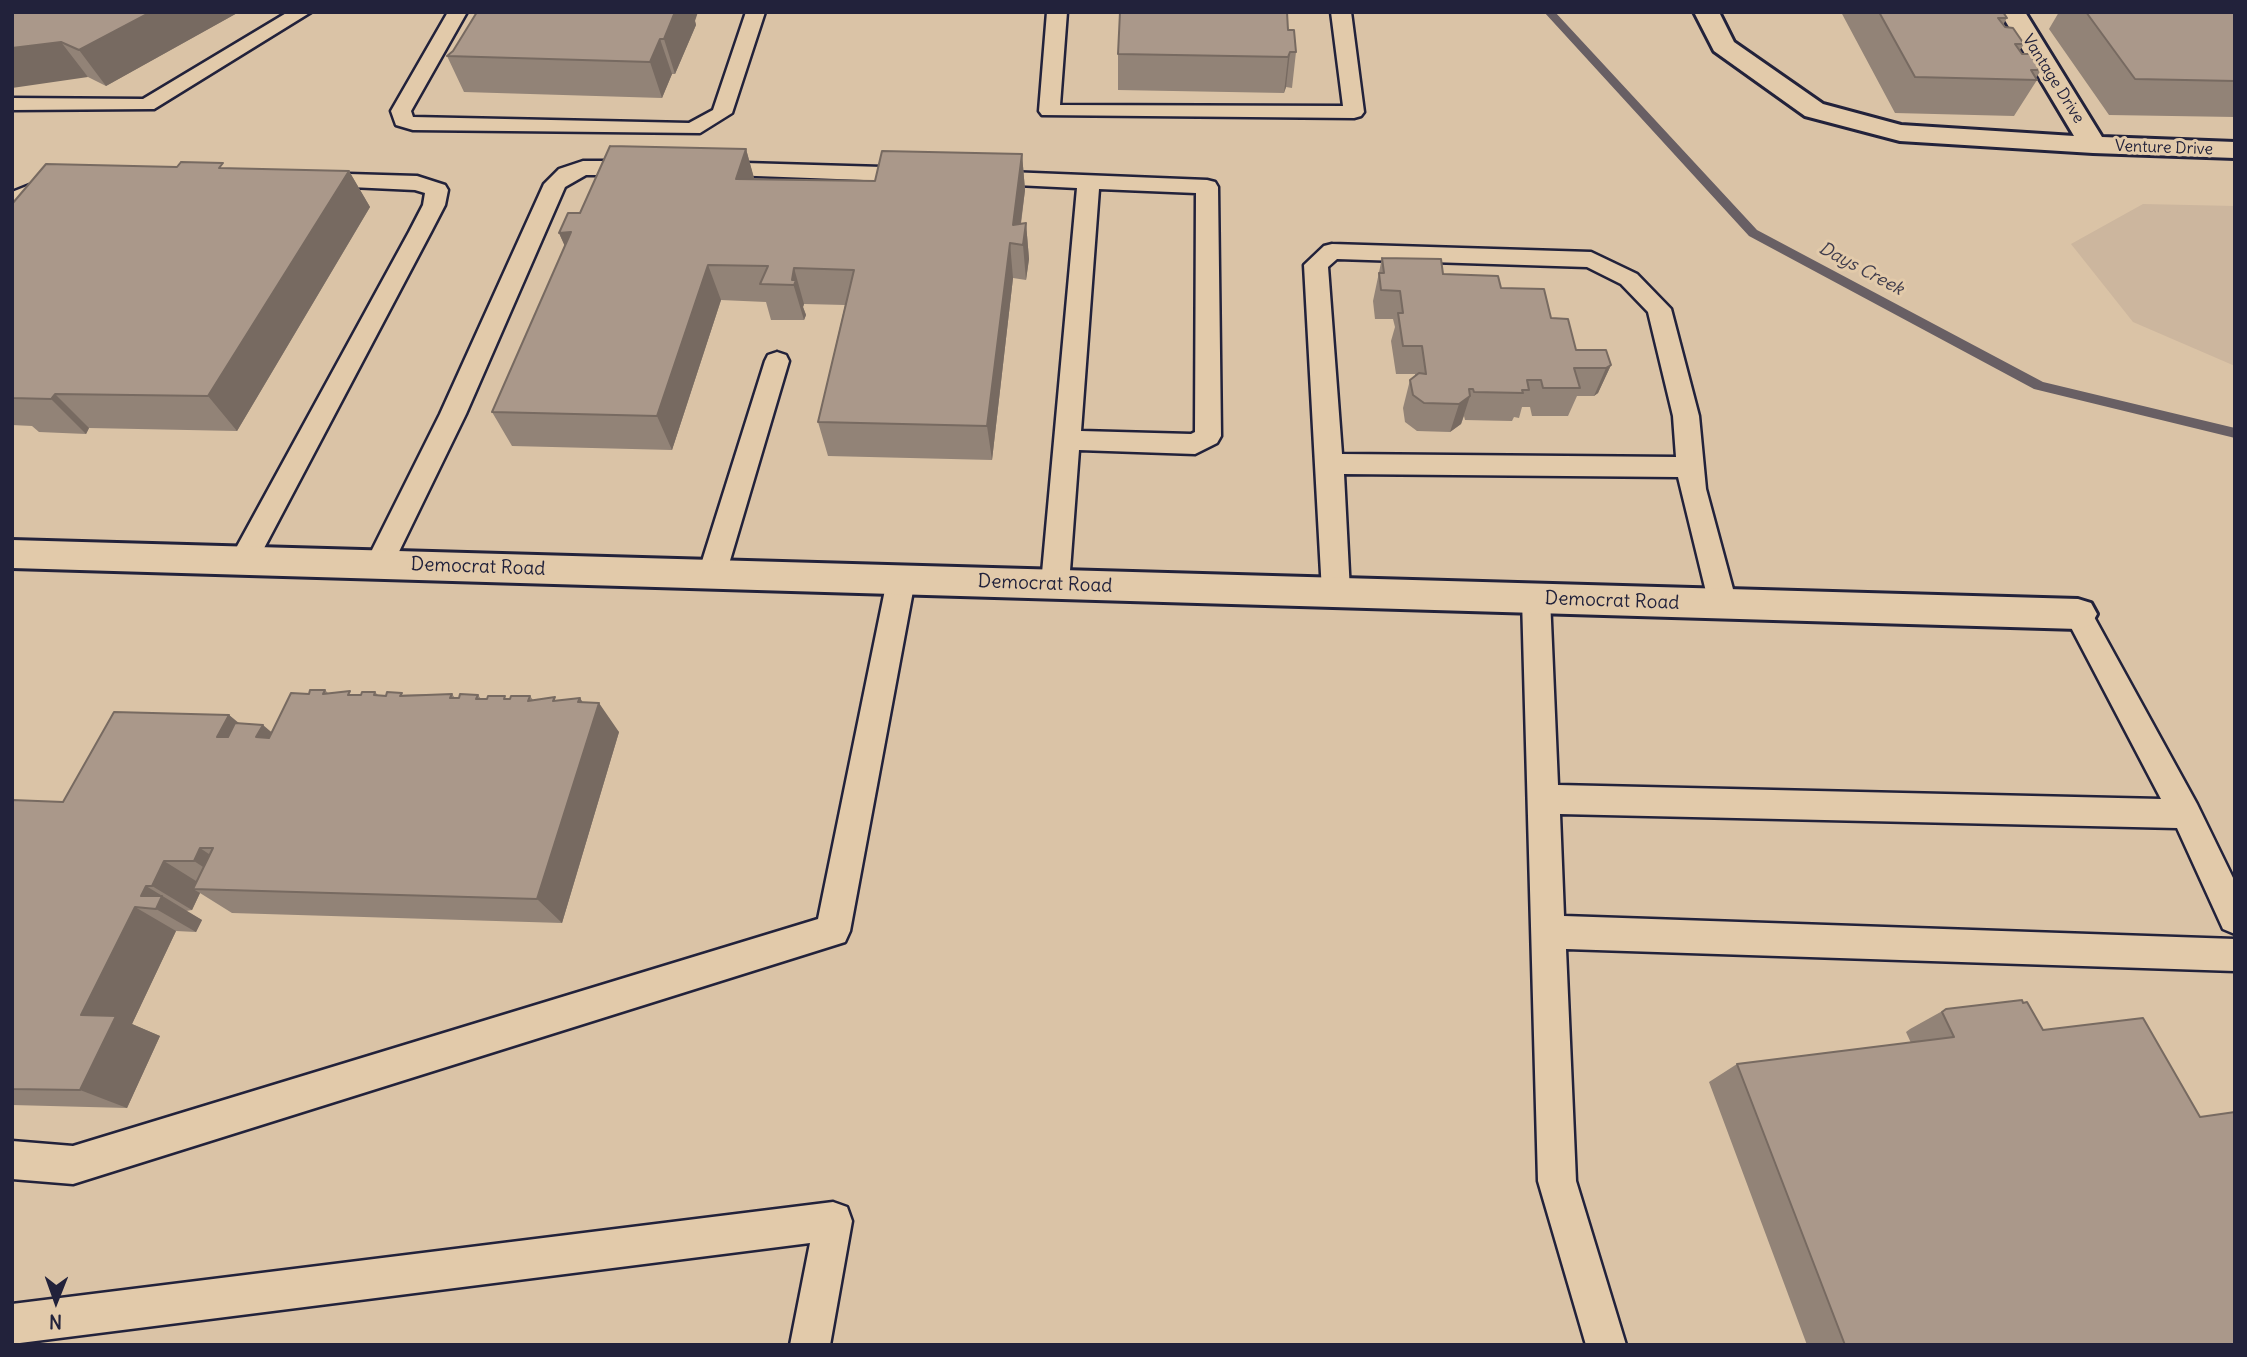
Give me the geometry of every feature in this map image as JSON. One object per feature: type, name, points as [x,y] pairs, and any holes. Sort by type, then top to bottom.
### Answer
[{"type":"street","name":"Venture Drive","points":[[1706,12],[1723,46],[1814,110],[1900,133],[2094,145],[2235,150]]},
{"type":"street","name":"Vantage Drive","points":[[2012,12],[2094,145]]},
{"type":"street","name":"Democrat Road","points":[[12,554],[2078,614]]},
{"type":"lane","points":[[12,104],[147,105],[302,12]]},
{"type":"lane","points":[[458,12],[401,111],[403,121],[413,124],[693,129],[722,113],[757,12]]},
{"type":"lane","points":[[1057,12],[1049,111],[1354,112],[1341,12]]},
{"type":"lane","points":[[379,564],[453,414],[555,184],[567,174],[583,168],[661,169]]},
{"type":"lane","points":[[687,169],[951,176],[1207,187],[1208,436],[1195,444],[1067,440]]},
{"type":"lane","points":[[12,200],[52,182],[82,174]]},
{"type":"lane","points":[[243,561],[420,232],[434,205],[437,190],[417,183],[291,179]]},
{"type":"lane","points":[[1055,584],[1088,182]]},
{"type":"lane","points":[[1336,592],[1316,265],[1332,251],[1591,260],[1629,279],[1659,309],[1686,416],[1693,489],[1723,604]]},
{"type":"lane","points":[[712,574],[777,361]]},
{"type":"lane","points":[[1330,464],[1690,467]]},
{"type":"lane","points":[[12,1160],[73,1165],[833,932],[901,580]]},
{"type":"lane","points":[[1536,598],[1557,1181],[1606,1345]]},
{"type":"lane","points":[[2078,614],[2186,814],[2235,918]]},
{"type":"lane","points":[[1543,799],[2186,814]]},
{"type":"lane","points":[[1548,932],[2235,955]]},
{"type":"lane","points":[[12,1324],[833,1221],[810,1345]]},
{"type":"shaded area","points":[[2143,204],[2235,206],[2235,366],[2133,322],[2071,244]]},
{"type":"building","points":[[12,12],[151,12],[79,50],[61,42],[12,48]]},
{"type":"building","points":[[477,12],[675,12],[664,39],[660,39],[650,62],[447,56],[453,51]]},
{"type":"building","points":[[1120,12],[1287,12],[1288,30],[1294,30],[1296,52],[1290,52],[1288,57],[1118,54]]},
{"type":"building","points":[[1879,12],[2003,12],[2007,18],[1998,18],[2005,27],[2013,28],[2024,44],[2015,44],[2022,54],[2030,54],[2041,70],[2031,70],[2037,80],[1915,77]]},
{"type":"building","points":[[2086,12],[2235,12],[2235,81],[2135,79]]},
{"type":"building","points":[[610,146],[746,149],[736,179],[875,181],[882,151],[1022,154],[1013,225],[1026,223],[1023,245],[1010,243],[987,426],[818,422],[854,270],[794,268],[794,285],[760,284],[768,266],[708,265],[657,416],[492,412],[571,232],[559,233],[568,213],[580,213]]},
{"type":"building","points":[[181,162],[223,163],[219,168],[349,171],[208,396],[55,394],[51,399],[12,398],[12,204],[46,164],[177,167]]},
{"type":"building","points":[[1382,258],[1441,259],[1443,274],[1498,276],[1501,288],[1544,289],[1551,318],[1568,319],[1576,350],[1606,350],[1611,365],[1606,368],[1574,368],[1580,388],[1543,388],[1541,380],[1527,380],[1529,390],[1522,390],[1523,393],[1474,392],[1469,389],[1470,396],[1459,404],[1424,403],[1413,395],[1410,380],[1419,373],[1426,374],[1422,346],[1403,346],[1398,313],[1403,313],[1400,291],[1381,290],[1379,273],[1384,273]]},
{"type":"building","points":[[310,690],[325,690],[323,694],[350,691],[348,695],[375,692],[374,695],[386,696],[387,692],[402,693],[400,696],[452,694],[450,698],[459,698],[460,694],[478,695],[476,699],[487,699],[488,696],[505,696],[504,699],[510,699],[511,696],[530,696],[528,701],[555,697],[553,701],[580,698],[578,702],[599,703],[537,899],[193,889],[213,848],[200,848],[194,861],[164,861],[152,886],[146,886],[141,896],[162,896],[156,909],[135,907],[81,1015],[116,1016],[80,1090],[12,1089],[12,800],[63,802],[114,712],[229,715],[217,737],[228,737],[235,723],[263,725],[256,737],[269,738],[291,693],[309,694]]},
{"type":"building","points":[[2022,1000],[2023,1003],[2027,1002],[2043,1030],[2143,1018],[2200,1117],[2235,1112],[2235,1345],[1845,1345],[1737,1064],[1954,1037],[1942,1012],[1946,1009]]},
{"type":"waterway","name":"Days Creek","points":[[1549,12],[1753,233],[2039,386],[2235,433]]}]
